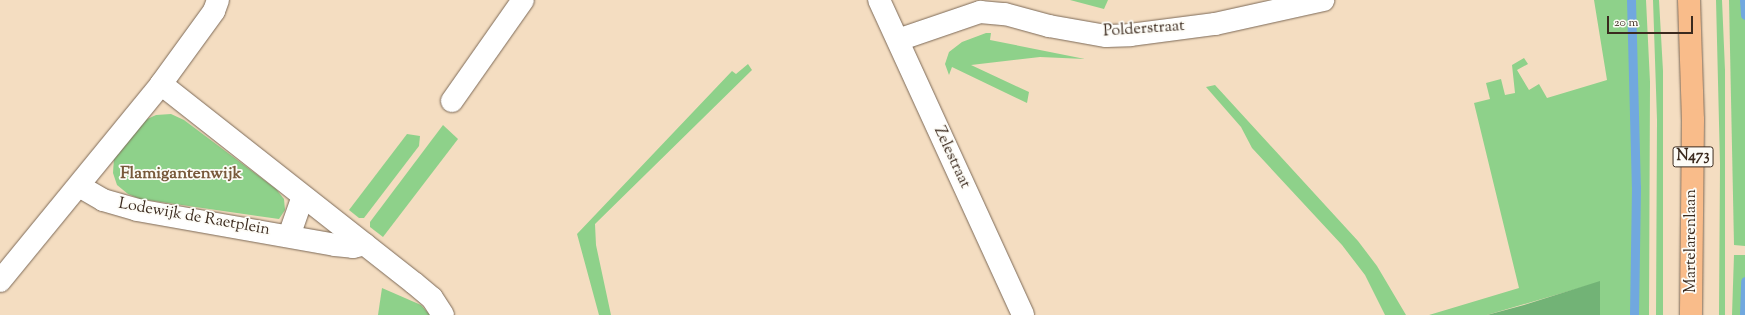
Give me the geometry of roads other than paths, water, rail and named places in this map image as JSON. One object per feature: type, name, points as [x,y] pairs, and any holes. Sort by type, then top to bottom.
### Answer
[{"type":"main road","name":"Martelarenlaan","points":[[1689,0],[1693,120],[1692,315]]},
{"type":"street","points":[[0,281],[161,84],[214,11],[218,0]]},
{"type":"street","name":"Zelestraat","points":[[879,0],[1023,315]]},
{"type":"street","name":"Polderstraat","points":[[898,40],[960,16],[980,12],[1005,14],[1050,26],[1106,36],[1130,35],[1215,24],[1323,0]]},
{"type":"street","points":[[452,101],[514,3]]},
{"type":"street","points":[[161,84],[432,298],[443,315]]},
{"type":"street","name":"Lodewijk de Raetplein","points":[[79,186],[90,194],[120,207],[341,246],[365,244]]},
{"type":"street","name":"Lodewijk de Raetplein","points":[[288,236],[303,196]]},
{"type":"waterway","points":[[1631,0],[1636,187],[1634,315]]},
{"type":"waterway","points":[[1744,0],[1745,15]]},
{"type":"waterway","points":[[1744,315],[1745,281]]},
{"type":"district","name":"Flamigantenwijk","points":[[181,175]]}]
